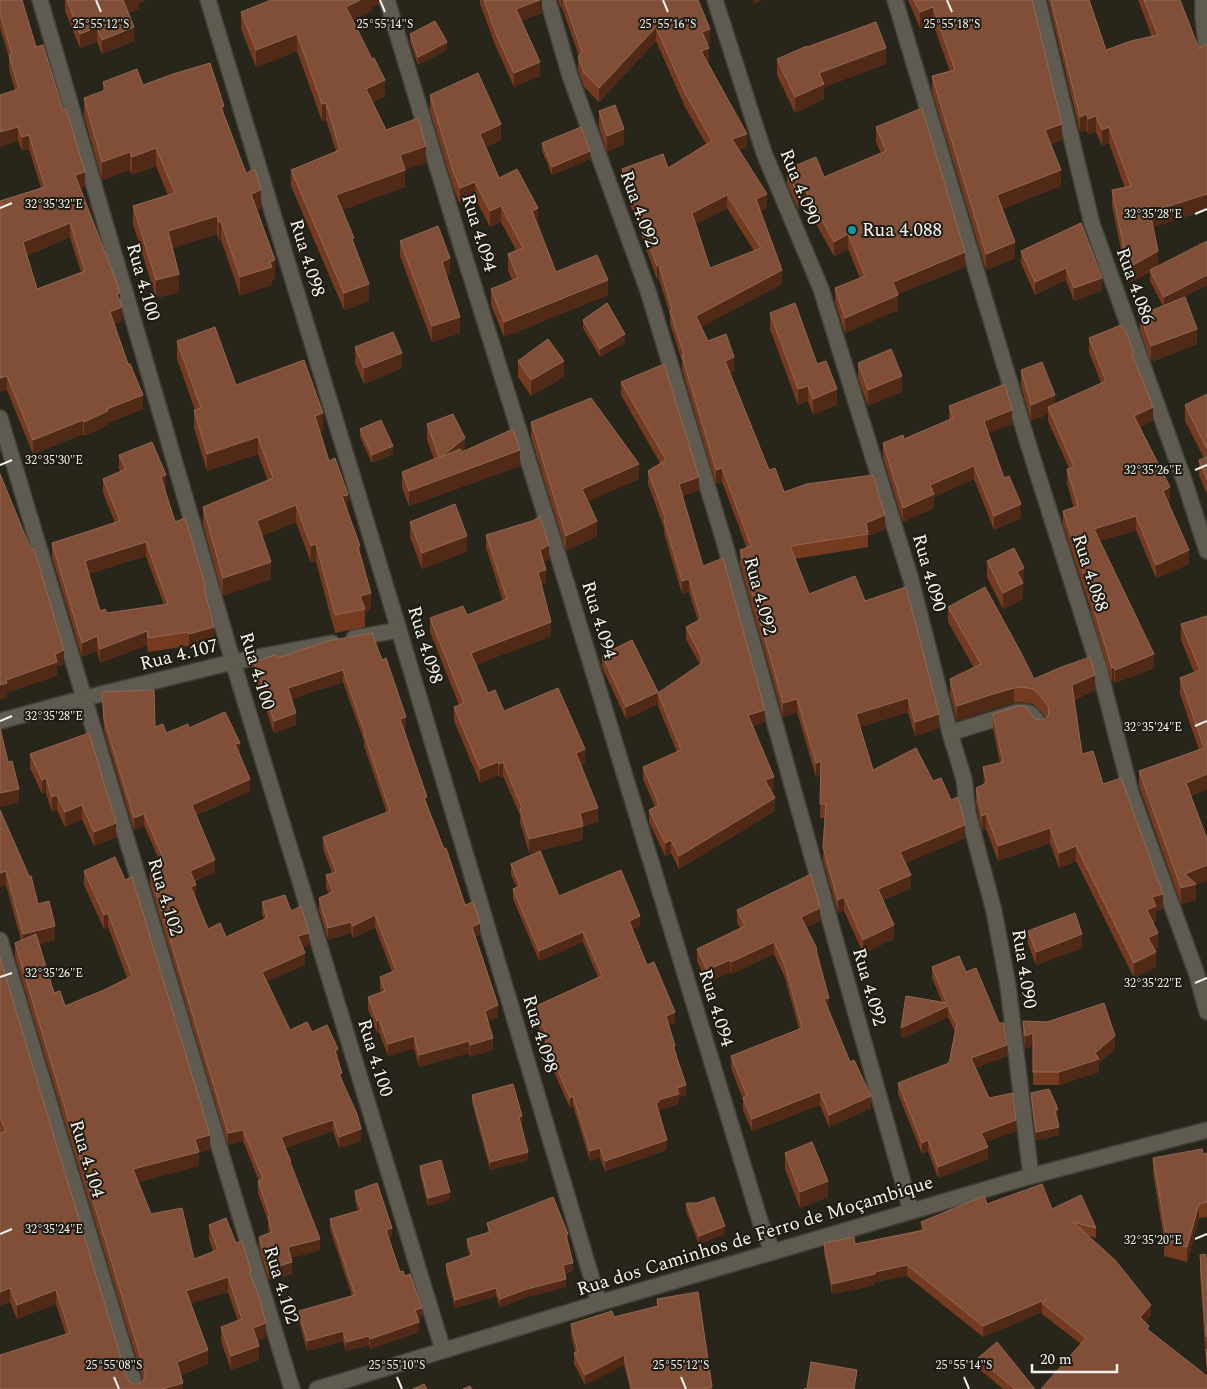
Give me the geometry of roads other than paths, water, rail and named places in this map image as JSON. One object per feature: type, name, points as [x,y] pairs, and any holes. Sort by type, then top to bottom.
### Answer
[{"type":"street","name":"Rua 4.100","points":[[40,0],[233,662],[443,1350]]},
{"type":"street","name":"Rua 4.098","points":[[208,0],[399,630],[599,1304]]},
{"type":"street","name":"Rua 4.094","points":[[387,0],[761,1224],[772,1252]]},
{"type":"street","name":"Rua 4.092","points":[[548,0],[570,76],[648,291],[724,541],[911,1211]]},
{"type":"street","name":"Rua 4.090","points":[[715,0],[764,152],[821,289],[911,580],[950,734],[964,779],[968,813],[996,920],[1008,986],[1031,1176]]},
{"type":"street","name":"Rua 4.088","points":[[895,0],[1030,450],[1099,668],[1131,793],[1197,975],[1207,1012]]},
{"type":"street","name":"Rua 4.086","points":[[1038,0],[1092,224],[1184,480],[1207,551]]},
{"type":"street","points":[[1203,0],[1207,52]]},
{"type":"street","name":"Rua 4.102","points":[[0,418],[292,1389]]},
{"type":"street","name":"Rua 4.107","points":[[0,721],[233,662],[399,630]]},
{"type":"street","points":[[950,734],[1017,712],[1026,712],[1034,715],[1040,726]]},
{"type":"street","name":"Rua 4.104","points":[[0,940],[136,1389]]},
{"type":"street","name":"Rua dos Caminhos de Ferro de Moçambique","points":[[317,1389],[1031,1176],[1207,1130]]},
{"type":"place","name":"Rua 4.088","points":[[852,230]]}]
